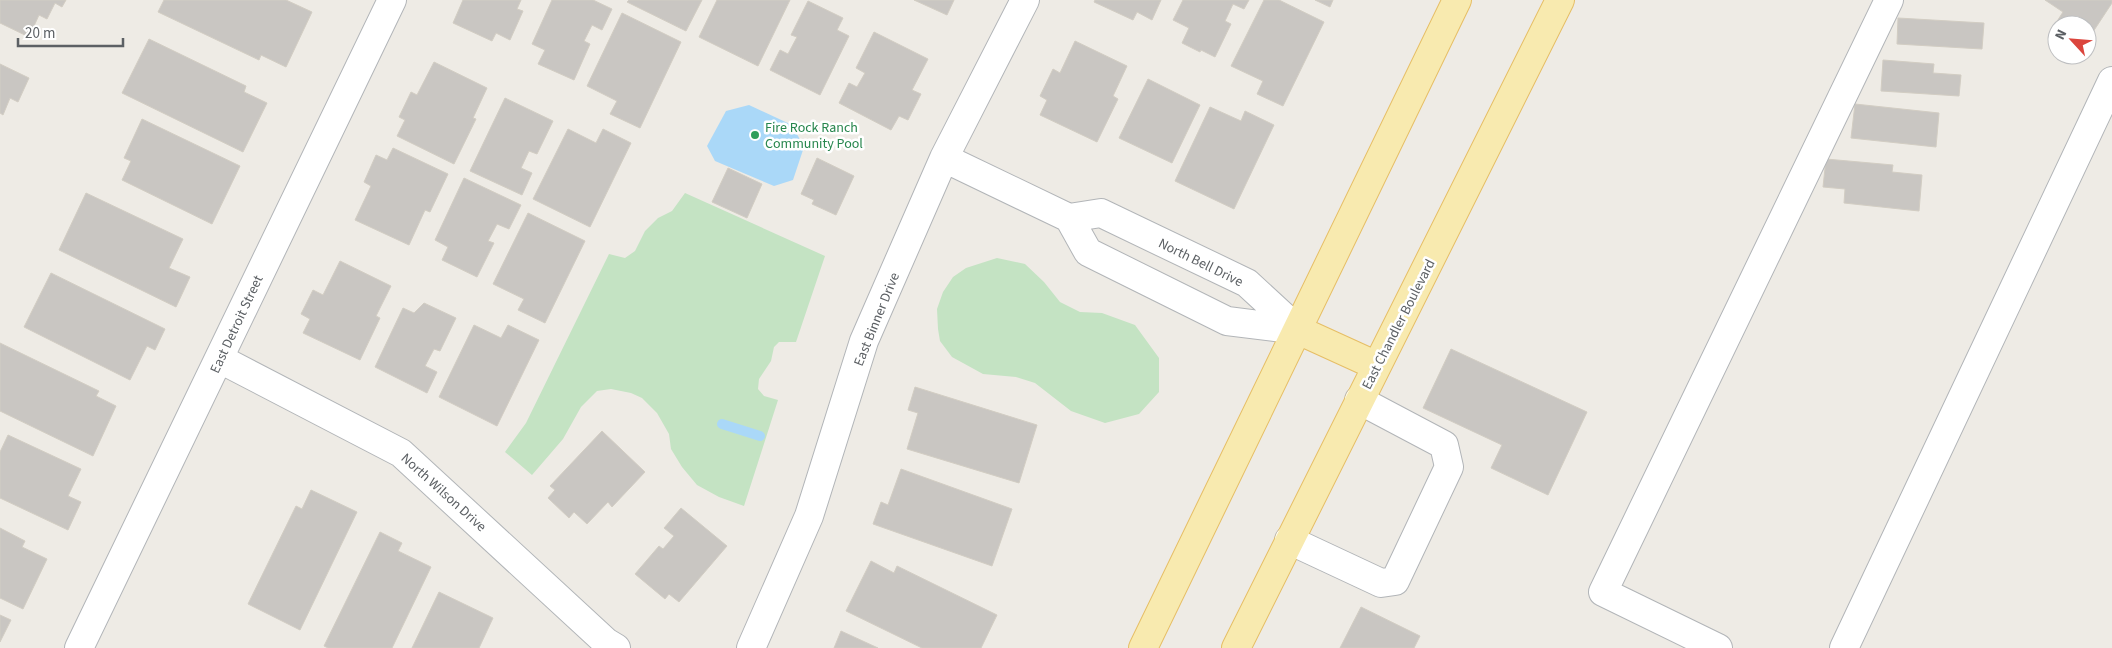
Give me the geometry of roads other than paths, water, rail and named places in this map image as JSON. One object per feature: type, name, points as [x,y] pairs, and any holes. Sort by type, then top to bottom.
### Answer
[{"type":"main road","points":[[1143,648],[1457,0]]},
{"type":"main road","name":"East Chandler Boulevard","points":[[1236,648],[1560,0]]},
{"type":"main road","points":[[1298,330],[1376,366]]},
{"type":"street","name":"East Detroit Street","points":[[79,648],[392,0]]},
{"type":"street","name":"East Binner Drive","points":[[751,648],[809,516],[864,341],[944,158],[1025,0]]},
{"type":"street","points":[[1718,648],[1603,592],[1889,0]]},
{"type":"street","points":[[1844,648],[2112,81]]},
{"type":"street","points":[[944,158],[1069,218],[1088,252],[1227,321],[1298,330]]},
{"type":"street","name":"North Bell Drive","points":[[1069,218],[1101,213],[1247,283],[1298,330]]},
{"type":"street","name":"North Wilson Drive","points":[[220,359],[401,452],[606,642],[616,648]]},
{"type":"street","points":[[1289,540],[1381,583],[1395,581],[1448,467],[1444,445],[1359,400]]},
{"type":"water","name":"Fire Rock Ranch Community Pool","points":[[749,105],[792,125],[804,147],[793,180],[774,186],[715,161],[707,146],[726,111]]},
{"type":"waterway","points":[[722,424],[760,436]]},
{"type":"place","name":"Fire Rock Ranch Community Pool","points":[[755,135]]}]
